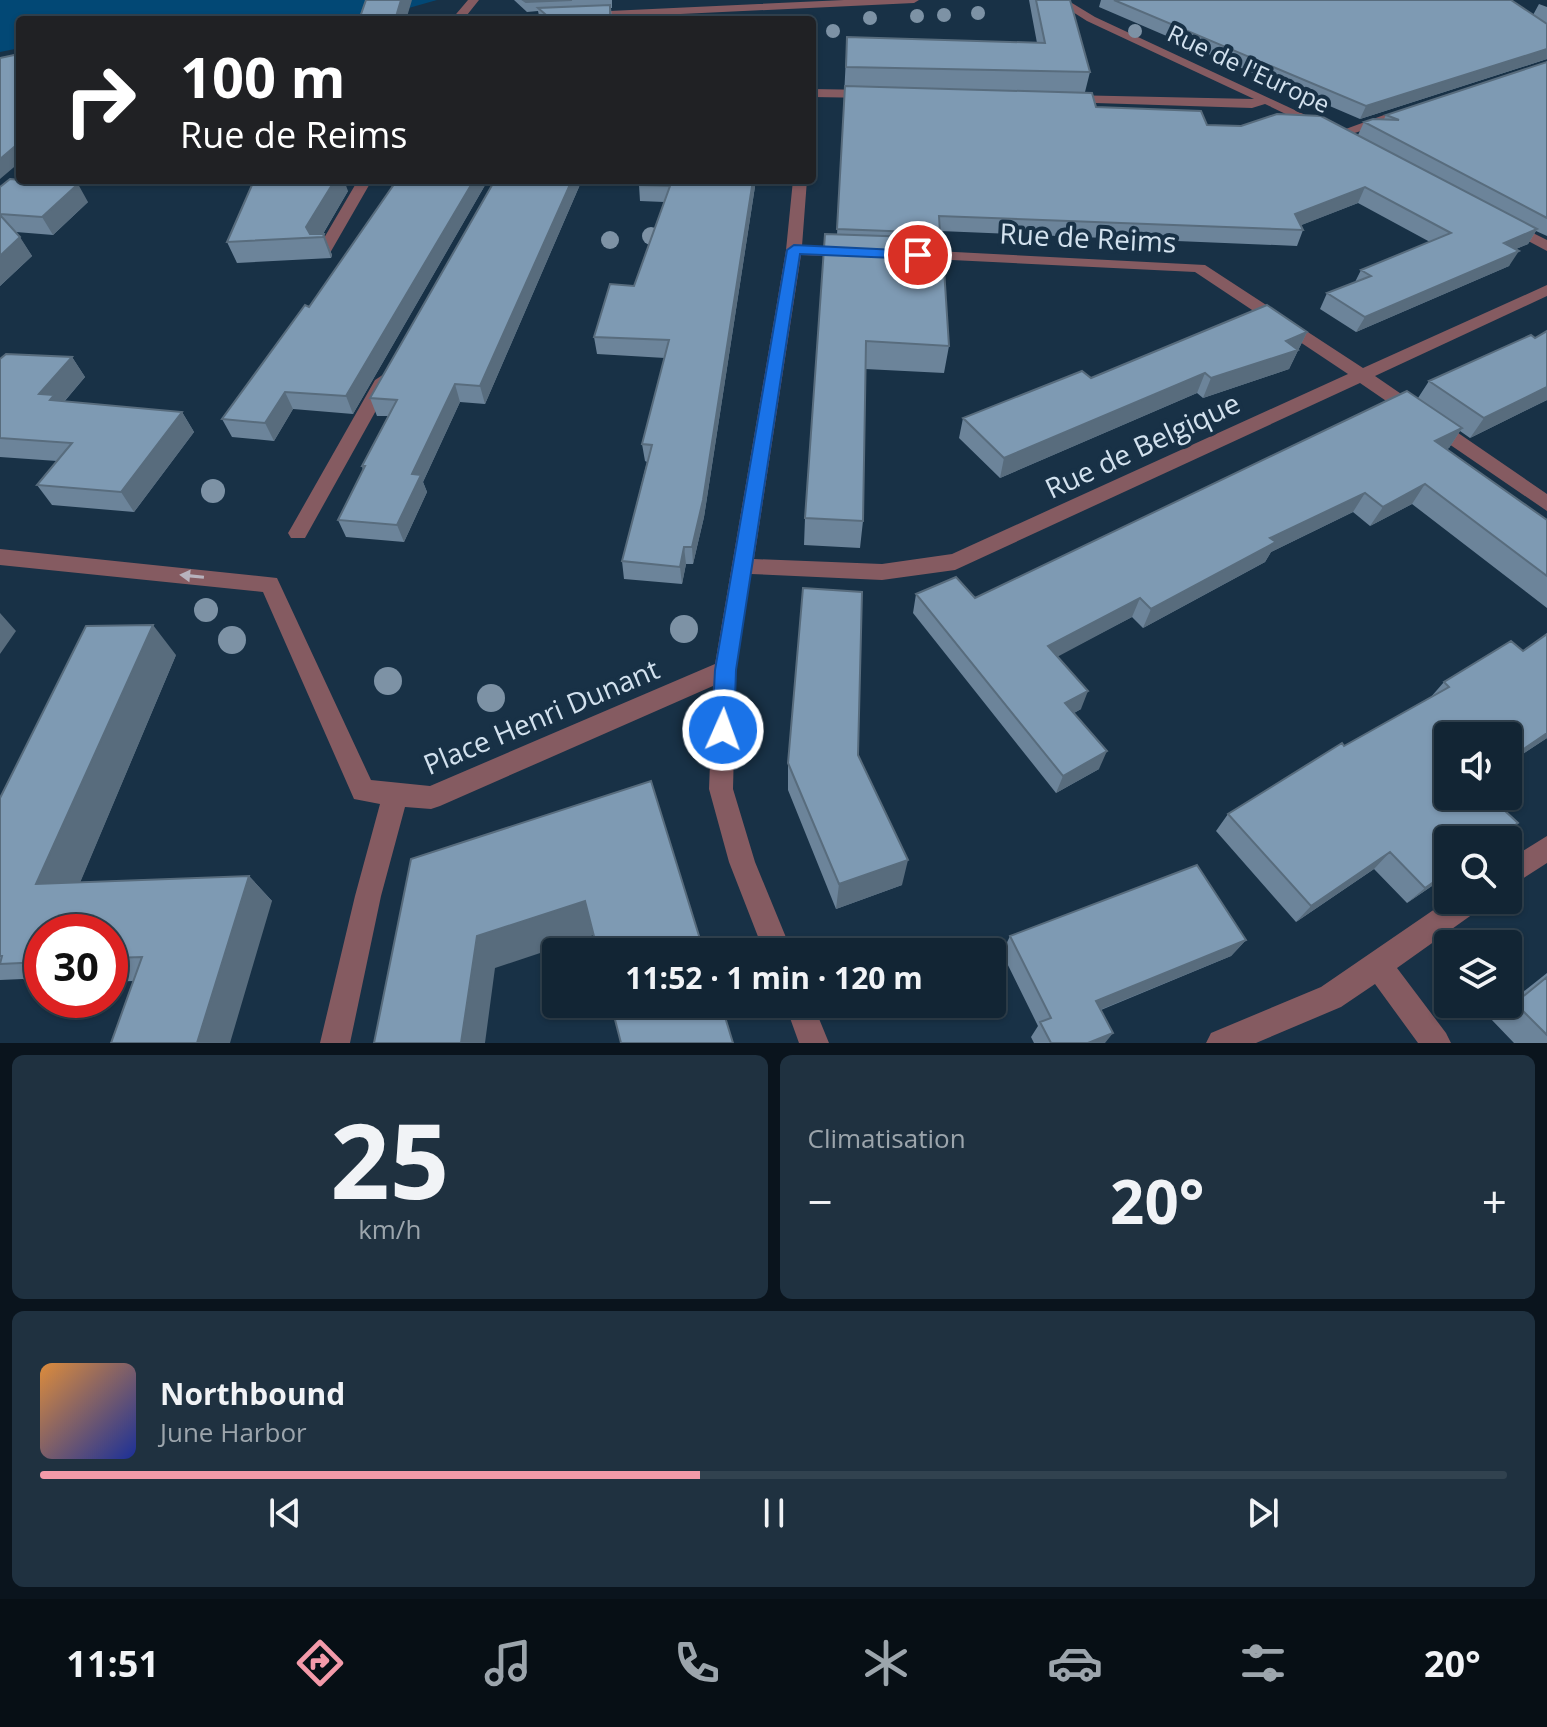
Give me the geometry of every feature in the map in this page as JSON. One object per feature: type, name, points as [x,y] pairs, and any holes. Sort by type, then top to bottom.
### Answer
[{"type":"street","points":[[460,16],[474,0]]},
{"type":"street","points":[[622,16],[914,0]]},
{"type":"street","name":"Rue de l'Europe","points":[[1059,0],[1091,19],[1353,142]]},
{"type":"street","points":[[806,5],[810,16]]},
{"type":"street","points":[[816,93],[890,94]]},
{"type":"street","points":[[1047,98],[1252,104],[1267,100]]},
{"type":"street","points":[[1339,134],[1398,115]]},
{"type":"street","points":[[325,250],[363,184]]},
{"type":"street","points":[[772,938],[742,862],[721,789],[725,670],[737,612],[741,566],[794,250],[800,184]]},
{"type":"street","points":[[1492,216],[1547,246]]},
{"type":"street","points":[[794,250],[872,253]]},
{"type":"street","name":"Rue de Reims","points":[[903,254],[1199,268],[1360,374],[1547,504]]},
{"type":"street","name":"Rue de Belgique","points":[[741,566],[882,572],[955,562],[1547,290]]},
{"type":"street","points":[[298,533],[390,370]]},
{"type":"street","name":"Place Henri Dunant","points":[[0,557],[270,584],[363,791],[395,796],[431,798],[725,670]]},
{"type":"street","points":[[335,1043],[368,896],[395,796]]},
{"type":"street","points":[[1522,865],[1547,848]]},
{"type":"street","points":[[1221,1043],[1331,997],[1451,914]]},
{"type":"street","points":[[1378,965],[1436,1043]]},
{"type":"street","points":[[804,1018],[814,1043]]},
{"type":"shaded area","points":[[0,0],[437,0],[384,15],[16,16],[16,49],[0,52]]},
{"type":"building","points":[[366,0],[401,0],[396,16],[360,16]]},
{"type":"building","points":[[523,0],[572,0],[526,2]]},
{"type":"building","points":[[1036,0],[1070,0],[1090,72],[846,67],[847,37],[1045,43]]},
{"type":"building","points":[[1114,0],[1511,0],[1547,24],[1547,49],[1366,106]]},
{"type":"building","points":[[610,5],[610,16],[547,16],[538,8]]},
{"type":"building","points":[[16,55],[16,145],[0,159],[0,58]]},
{"type":"building","points":[[1547,62],[1547,218],[1364,122],[1373,119],[1399,120],[1386,115]]},
{"type":"building","points":[[845,86],[1092,93],[1096,107],[1201,111],[1207,125],[1241,126],[1277,114],[1321,116],[1537,229],[1504,243],[1519,251],[1365,317],[1327,293],[1371,276],[1361,270],[1451,233],[1365,187],[1295,214],[1303,230],[939,216],[940,233],[837,229]]},
{"type":"building","points":[[10,179],[16,179],[16,184],[78,184],[42,217],[0,214],[0,187]]},
{"type":"building","points":[[333,184],[306,227],[310,234],[324,234],[323,237],[227,242],[252,185]]},
{"type":"building","points":[[394,184],[472,184],[346,396],[285,392],[265,423],[222,419],[305,305],[309,307]]},
{"type":"building","points":[[493,184],[570,184],[480,386],[455,384],[412,474],[421,475],[397,525],[338,520],[397,400],[370,398]]},
{"type":"building","points":[[752,184],[703,500],[692,547],[684,547],[680,567],[622,561],[652,445],[642,444],[669,340],[594,337],[610,284],[634,286],[670,186],[639,185]]},
{"type":"building","points":[[0,215],[20,237],[0,256]]},
{"type":"building","points":[[825,234],[942,238],[949,346],[866,341],[863,521],[805,518]]},
{"type":"building","points":[[1267,305],[1307,332],[1286,341],[1298,350],[1211,378],[1205,373],[1004,458],[963,418],[1082,371],[1091,378]]},
{"type":"building","points":[[1547,331],[1547,387],[1484,418],[1429,381],[1531,335],[1535,338]]},
{"type":"building","points":[[6,354],[72,357],[39,394],[54,395],[50,400],[182,412],[121,492],[37,485],[72,443],[0,438],[0,359]]},
{"type":"building","points":[[1407,391],[1462,428],[1435,441],[1547,520],[1547,576],[1425,484],[1383,507],[1365,493],[1270,538],[1276,542],[1151,609],[1140,598],[1048,646],[1088,691],[1065,703],[1107,751],[1063,776],[916,594],[956,577],[975,598]]},
{"type":"building","points":[[803,588],[862,592],[858,755],[908,860],[839,884],[788,763]]},
{"type":"building","points":[[153,625],[36,884],[249,876],[197,1043],[111,1043],[120,1018],[128,1018],[128,996],[142,957],[128,957],[128,914],[24,914],[24,963],[0,964],[0,798],[86,626]]},
{"type":"building","points":[[1547,634],[1547,733],[1522,750],[1522,722],[1434,722],[1434,810],[1504,810],[1518,823],[1514,826],[1434,826],[1434,882],[1425,888],[1390,852],[1311,906],[1228,814],[1342,743],[1344,746],[1449,687],[1444,682],[1511,641],[1523,651]]},
{"type":"building","points":[[651,781],[700,938],[594,938],[585,901],[477,936],[461,1043],[374,1043],[411,859]]},
{"type":"building","points":[[1197,865],[1246,940],[1096,1001],[1113,1033],[1088,1043],[1051,1043],[1040,1022],[1051,1018],[1010,936]]},
{"type":"building","points":[[1547,977],[1547,1035],[1522,1010],[1522,997]]},
{"type":"building","points":[[615,1018],[725,1018],[733,1043],[621,1043]]},
{"type":"route","points":[[723,730],[725,670],[737,612],[743,551],[794,250],[918,255]]}]
